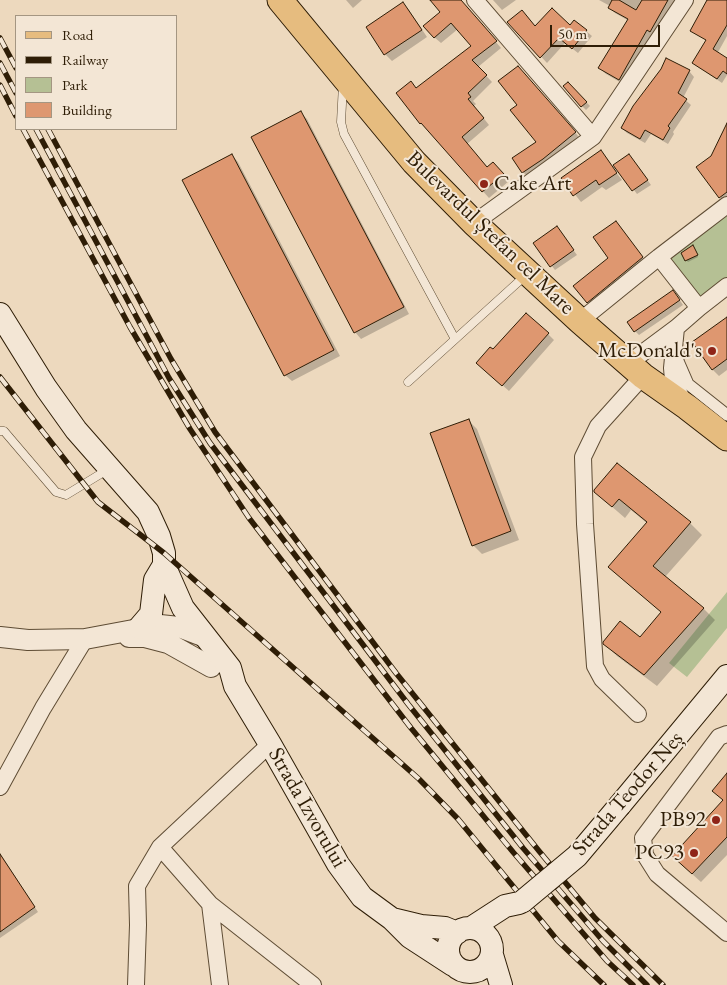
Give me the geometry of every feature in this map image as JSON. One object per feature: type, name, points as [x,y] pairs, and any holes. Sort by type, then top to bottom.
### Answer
[{"type":"main road","name":"Bulevardul Ștefan cel Mare","points":[[280,0],[414,162],[474,223],[580,321],[636,369],[727,438]]},
{"type":"main road","points":[[0,314],[46,388],[76,430],[148,512],[159,536],[164,553],[164,590],[170,608],[179,627],[199,649],[211,667]]},
{"type":"main road","points":[[139,628],[151,614],[155,580],[164,565]]},
{"type":"main road","points":[[164,565],[183,608],[205,637]]},
{"type":"main road","name":"Strada Izvorului","points":[[205,637],[230,668],[235,686],[338,864],[362,897],[392,919],[410,938],[465,974]]},
{"type":"main road","name":"Strada Izvorului","points":[[211,667],[225,681],[235,686]]},
{"type":"main road","name":"Strada Teodor Neș","points":[[492,951],[521,902],[577,856],[727,676]]},
{"type":"main road","name":"Strada Teodor Neș","points":[[464,930],[505,906],[521,902]]},
{"type":"main road","name":"Strada Izvorului","points":[[392,919],[422,926],[464,930]]},
{"type":"main road","points":[[492,951],[485,967],[465,974],[449,958],[449,944],[452,938],[464,930],[478,930],[484,933],[489,939],[501,985]]},
{"type":"street","points":[[475,0],[593,137]]},
{"type":"street","points":[[474,223],[593,137],[685,0]]},
{"type":"street","points":[[580,321],[727,205]]},
{"type":"street","points":[[659,257],[699,308]]},
{"type":"street","points":[[638,714],[602,680],[595,666],[585,524],[583,457],[598,426],[636,369],[677,336],[699,308],[727,286]]},
{"type":"street","points":[[677,336],[672,354],[673,380],[688,407]]},
{"type":"street","points":[[677,336],[678,361],[688,384],[727,415]]},
{"type":"street","name":"Strada Izvorului","points":[[0,637],[28,640],[85,639],[160,625],[179,627],[205,637]]},
{"type":"street","name":"Strada Izvorului","points":[[105,635],[145,637],[168,643],[211,667]]},
{"type":"street","points":[[0,786],[43,708],[85,639]]},
{"type":"street","points":[[727,734],[719,738],[643,838],[645,855],[657,874],[727,933]]},
{"type":"street","points":[[136,985],[137,886],[160,848],[270,744]]},
{"type":"street","points":[[160,848],[210,904],[312,985]]},
{"type":"street","points":[[210,904],[220,985]]},
{"type":"lane","points":[[344,78],[340,122],[344,134],[455,339]]},
{"type":"lane","points":[[408,382],[528,273]]},
{"type":"lane","points":[[0,431],[4,431],[56,492],[66,495],[109,468]]},
{"type":"green space","points":[[727,202],[727,285],[699,308],[659,257]]},
{"type":"green space","points":[[727,592],[727,628],[687,677],[669,663]]},
{"type":"building","points":[[430,0],[461,0],[497,41],[472,60],[487,75],[468,93],[471,97],[468,99],[484,118],[462,137],[487,167],[493,162],[504,174],[482,192],[420,124],[396,93],[411,81],[416,88],[471,46],[451,23],[434,38],[423,26],[440,12]]},
{"type":"building","points":[[612,0],[619,0],[636,10],[642,0],[668,0],[650,32],[647,30],[619,80],[598,68],[628,19],[608,8]]},
{"type":"building","points":[[707,0],[727,0],[727,25],[713,49],[727,58],[727,74],[723,71],[717,79],[692,63],[706,40],[690,31]]},
{"type":"building","points":[[403,2],[422,30],[384,55],[366,27]]},
{"type":"building","points":[[552,8],[570,25],[574,20],[587,30],[572,49],[559,38],[540,58],[507,22],[522,10],[535,26]]},
{"type":"building","points":[[666,58],[690,70],[678,93],[687,99],[668,126],[670,128],[663,140],[645,130],[640,139],[621,128],[633,106],[661,69]]},
{"type":"building","points":[[518,66],[576,132],[543,159],[522,173],[512,158],[536,142],[510,110],[517,105],[498,81]]},
{"type":"building","points":[[568,82],[587,102],[581,107],[563,86]]},
{"type":"building","points":[[301,111],[404,307],[354,333],[251,137]]},
{"type":"building","points":[[727,123],[727,192],[719,198],[696,167],[711,156]]},
{"type":"building","points":[[601,150],[617,173],[599,185],[596,180],[573,196],[561,178]]},
{"type":"building","points":[[232,154],[334,350],[284,376],[182,180]]},
{"type":"building","points":[[629,154],[648,180],[632,191],[613,165]]},
{"type":"building","points":[[616,221],[643,257],[587,303],[573,286],[608,258],[593,237]]},
{"type":"building","points":[[557,226],[574,250],[550,267],[533,243]]},
{"type":"building","points":[[693,245],[698,255],[685,261],[681,253]]},
{"type":"building","points":[[673,290],[680,300],[634,332],[627,322]]},
{"type":"building","points":[[526,313],[549,333],[502,386],[476,363],[490,347],[493,349]]},
{"type":"building","name":"McDonald's","points":[[727,317],[727,359],[712,370],[692,342]]},
{"type":"building","points":[[469,419],[511,531],[472,546],[430,433]]},
{"type":"building","points":[[617,463],[691,522],[653,566],[704,608],[644,675],[603,644],[620,621],[640,637],[661,612],[608,567],[647,522],[619,499],[612,507],[594,492]]},
{"type":"building","points":[[727,773],[727,837],[692,874],[672,856],[723,800],[712,791]]},
{"type":"building","points":[[0,854],[35,907],[0,932]]},
{"type":"railway","points":[[0,38],[15,66]]},
{"type":"railway","points":[[0,63],[15,91]]},
{"type":"railway","points":[[0,85],[15,114]]},
{"type":"railway","points":[[24,130],[130,327],[190,429],[249,518],[411,728],[513,852],[607,961],[633,985]]},
{"type":"railway","points":[[37,130],[169,378],[210,443],[408,704],[523,848],[603,941],[647,985]]},
{"type":"railway","points":[[49,130],[171,359],[215,432],[396,673],[539,851],[595,918],[663,985]]},
{"type":"railway","points":[[0,377],[98,502],[164,553],[419,779],[458,819],[558,941],[604,985]]},
{"type":"place","name":"Cake Art","points":[[484,184]]},
{"type":"place","name":"McDonald's","points":[[712,351]]},
{"type":"place","name":"PB92","points":[[716,820]]},
{"type":"place","name":"PC93","points":[[694,853]]}]
